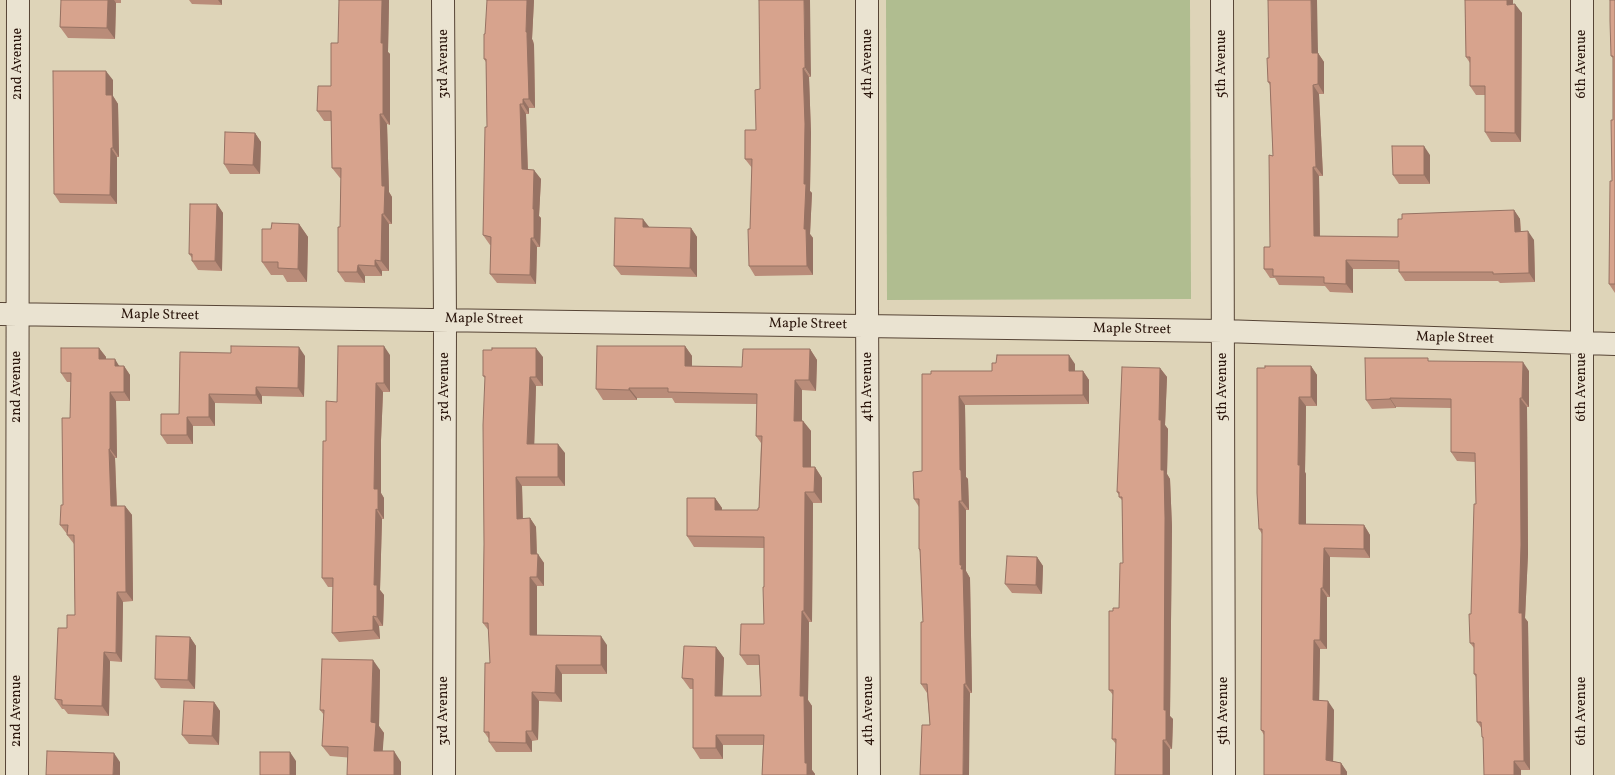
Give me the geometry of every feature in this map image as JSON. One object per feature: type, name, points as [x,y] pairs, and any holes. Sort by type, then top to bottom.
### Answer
[{"type":"street","name":"2nd Avenue","points":[[17,775],[9,314],[18,0]]},
{"type":"street","name":"3rd Avenue","points":[[443,0],[445,319],[444,775]]},
{"type":"street","name":"4th Avenue","points":[[868,0],[867,326],[869,775]]},
{"type":"street","name":"5th Avenue","points":[[1222,0],[1224,775]]},
{"type":"street","name":"6th Avenue","points":[[1582,0],[1582,775]]},
{"type":"street","name":"Maple Street","points":[[9,314],[1223,331],[1615,344]]},
{"type":"green space","points":[[886,0],[1190,0],[1191,299],[887,300]]},
{"type":"building","points":[[61,0],[108,0],[107,28],[60,27]]},
{"type":"building","points":[[339,0],[382,0],[381,43],[383,43],[383,114],[380,114],[382,186],[385,186],[384,214],[382,214],[381,261],[375,260],[375,266],[358,265],[357,272],[338,272],[338,227],[340,227],[341,168],[332,168],[331,111],[317,111],[318,86],[331,86],[331,43],[338,43]]},
{"type":"building","points":[[487,0],[527,0],[526,32],[529,99],[523,99],[523,104],[520,104],[522,169],[534,170],[534,238],[531,238],[530,275],[490,274],[491,237],[483,235],[485,127],[487,127],[484,34]]},
{"type":"building","points":[[759,0],[804,0],[804,184],[806,184],[804,229],[806,229],[807,266],[749,266],[748,229],[750,229],[752,159],[745,159],[745,130],[756,130],[755,90],[760,89]]},
{"type":"building","points":[[1268,0],[1311,0],[1312,53],[1318,53],[1318,84],[1313,85],[1316,167],[1313,167],[1314,236],[1398,237],[1398,219],[1402,219],[1402,214],[1514,210],[1515,232],[1528,231],[1529,273],[1493,274],[1493,272],[1399,272],[1399,261],[1346,260],[1346,284],[1324,283],[1324,277],[1273,276],[1273,269],[1264,269],[1264,247],[1270,247],[1269,155],[1273,156],[1270,82],[1268,82],[1267,58],[1269,58]]},
{"type":"building","points":[[1465,0],[1507,0],[1507,5],[1515,4],[1515,133],[1485,132],[1485,86],[1470,86],[1470,57],[1466,57]]},
{"type":"building","points":[[1610,0],[1615,0],[1615,284],[1609,284],[1610,181],[1612,181],[1611,120],[1613,120],[1613,56],[1611,56]]},
{"type":"building","points":[[53,71],[106,71],[106,95],[112,95],[113,148],[111,148],[110,195],[54,194]]},
{"type":"building","points":[[225,132],[255,133],[253,165],[224,164]]},
{"type":"building","points":[[1392,146],[1424,146],[1424,175],[1393,175]]},
{"type":"building","points":[[190,204],[217,204],[215,261],[192,261],[192,254],[189,254]]},
{"type":"building","points":[[615,218],[643,219],[643,227],[691,228],[690,268],[614,266]]},
{"type":"building","points":[[272,223],[299,224],[298,269],[278,268],[278,262],[262,262],[262,229],[271,229]]},
{"type":"building","points":[[231,346],[299,347],[298,388],[256,387],[256,395],[209,394],[209,417],[187,417],[187,435],[161,435],[161,414],[179,414],[180,352],[231,353]]},
{"type":"building","points":[[338,346],[384,346],[384,383],[376,383],[374,489],[378,489],[378,510],[376,509],[374,585],[377,585],[377,617],[373,616],[373,630],[332,633],[333,578],[322,578],[323,441],[326,441],[326,401],[337,402]]},
{"type":"building","points":[[597,346],[685,346],[685,366],[742,367],[743,349],[810,349],[809,380],[795,380],[794,421],[803,421],[803,467],[815,467],[814,492],[805,492],[804,611],[802,611],[800,696],[804,696],[805,763],[807,763],[807,775],[762,775],[764,735],[716,735],[716,748],[693,748],[693,679],[682,678],[684,646],[716,647],[715,696],[761,696],[759,655],[740,655],[741,624],[764,624],[764,537],[687,536],[687,498],[715,498],[715,510],[758,510],[759,508],[762,436],[756,436],[757,394],[668,392],[668,388],[629,388],[629,390],[596,389]]},
{"type":"building","points":[[61,348],[99,348],[99,359],[115,359],[115,366],[124,366],[124,392],[110,392],[109,449],[111,506],[125,506],[126,592],[117,592],[116,653],[104,652],[102,706],[62,705],[62,700],[55,699],[58,628],[67,628],[67,615],[75,615],[74,535],[67,535],[68,525],[60,525],[61,505],[63,505],[62,418],[70,418],[71,373],[61,373]]},
{"type":"building","points":[[492,348],[536,348],[536,377],[530,377],[527,444],[558,444],[558,477],[516,477],[517,519],[530,518],[531,554],[538,554],[537,577],[530,577],[530,635],[601,636],[601,665],[556,665],[555,693],[532,692],[532,731],[526,731],[526,743],[489,742],[489,732],[484,732],[485,663],[490,663],[488,623],[483,623],[483,425],[485,376],[483,376],[483,350],[492,350]]},
{"type":"building","points":[[997,355],[1069,355],[1069,371],[1083,371],[1083,395],[959,396],[962,501],[959,501],[960,565],[962,565],[961,569],[963,569],[966,684],[964,684],[963,775],[920,775],[922,725],[930,725],[927,684],[921,684],[921,622],[923,622],[919,549],[919,499],[914,499],[913,472],[922,471],[922,374],[931,374],[931,371],[992,371],[992,363],[996,363]]},
{"type":"building","points":[[1365,358],[1428,358],[1428,361],[1523,362],[1522,398],[1520,398],[1521,545],[1519,613],[1522,613],[1524,761],[1514,761],[1514,775],[1484,775],[1483,737],[1481,722],[1477,722],[1474,643],[1470,643],[1469,614],[1471,614],[1474,504],[1476,504],[1475,453],[1451,452],[1451,399],[1390,398],[1366,400]]},
{"type":"building","points":[[1265,366],[1311,366],[1311,397],[1299,397],[1299,524],[1364,525],[1364,549],[1324,548],[1323,588],[1321,588],[1320,640],[1314,640],[1313,700],[1328,701],[1326,760],[1341,763],[1341,775],[1264,775],[1264,731],[1261,730],[1262,529],[1259,529],[1257,493],[1257,368],[1265,368]]},
{"type":"building","points":[[1122,367],[1160,368],[1159,420],[1161,420],[1161,470],[1164,470],[1165,518],[1164,710],[1166,710],[1166,740],[1163,740],[1163,775],[1115,775],[1116,739],[1112,739],[1113,690],[1109,690],[1109,611],[1113,611],[1113,608],[1119,608],[1120,563],[1123,563],[1122,497],[1119,497],[1119,492],[1117,492]]},
{"type":"building","points":[[1007,556],[1037,557],[1036,585],[1005,584]]},
{"type":"building","points":[[156,636],[190,637],[188,680],[155,679]]},
{"type":"building","points":[[322,659],[373,660],[371,722],[376,723],[374,751],[394,751],[394,775],[347,775],[348,747],[322,746],[324,710],[320,710]]},
{"type":"building","points":[[184,701],[214,702],[212,736],[182,735]]},
{"type":"building","points":[[47,751],[114,753],[113,775],[46,775]]},
{"type":"building","points":[[260,752],[290,752],[290,775],[260,775]]}]
